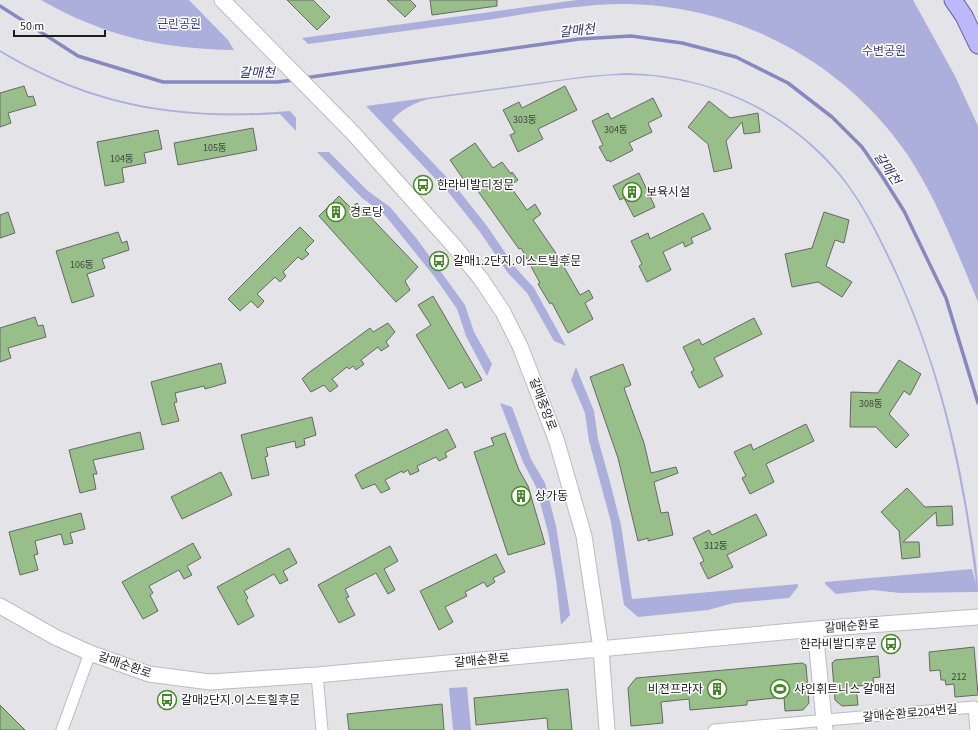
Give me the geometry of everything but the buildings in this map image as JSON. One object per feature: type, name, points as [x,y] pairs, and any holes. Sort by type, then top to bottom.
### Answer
[{"type":"main road","points":[[953,0],[964,16],[978,45]]},
{"type":"street","name":"갈매중앙로","points":[[222,0],[353,133],[481,279],[503,312],[520,346],[556,439],[584,536],[601,649],[608,730]]},
{"type":"street","name":"갈매순환로","points":[[0,606],[90,653],[149,674],[210,682],[317,676],[815,629],[978,617]]},
{"type":"street","points":[[815,629],[824,725]]},
{"type":"street","points":[[62,730],[90,653]]},
{"type":"street","points":[[317,676],[322,730]]},
{"type":"street","name":"갈매순환로204번길","points":[[714,730],[824,725],[974,707],[976,730]]},
{"type":"green space","name":"근린공원","points":[[41,0],[189,0],[228,40],[234,50],[182,47],[134,38],[88,23]]},
{"type":"green space","name":"수변공원","points":[[577,0],[913,0],[955,76],[978,126],[978,302],[946,226],[928,189],[907,154],[881,121],[852,92],[820,66],[784,45],[747,28],[707,15],[667,7],[608,4],[556,9],[487,20],[308,44],[302,38]]},
{"type":"green space","points":[[0,50],[35,69],[69,84],[104,96],[139,105],[212,113],[290,111],[296,118],[296,131],[280,114],[204,115],[169,112],[135,106],[101,97],[68,86],[34,71],[0,52]]},
{"type":"green space","points":[[626,73],[679,79],[704,85],[753,104],[776,117],[797,132],[818,150],[850,186],[867,213],[903,287],[939,385],[963,486],[975,556],[978,592],[900,593],[873,590],[836,594],[825,584],[825,582],[972,569],[976,584],[964,500],[946,417],[935,377],[906,297],[876,233],[848,186],[813,148],[795,133],[756,107],[712,89],[689,82],[634,75],[602,76],[429,99],[409,106],[400,112],[392,120],[456,187],[487,226],[515,267],[534,288],[566,346],[554,341],[527,293],[508,273],[480,232],[449,193],[366,106],[588,76]]},
{"type":"green space","points":[[317,152],[329,152],[368,191],[390,207],[417,239],[465,305],[474,332],[492,364],[487,376],[466,336],[457,309],[434,276],[384,214],[362,198]]},
{"type":"green space","points":[[576,367],[594,411],[598,439],[621,525],[632,599],[798,584],[798,587],[789,598],[734,603],[708,610],[638,617],[624,605],[611,522],[589,441],[585,413],[571,380]]},
{"type":"green space","points":[[500,403],[512,407],[531,459],[545,483],[556,526],[570,615],[561,625],[556,579],[548,532],[536,487],[523,462]]},
{"type":"green space","points":[[467,687],[471,730],[453,730],[449,688]]},
{"type":"waterway","name":"갈매천","points":[[0,6],[78,56],[163,82],[277,82],[294,80]]},
{"type":"waterway","name":"갈매천","points":[[304,78],[579,39],[631,36],[682,43],[736,57],[788,83],[832,117],[862,147],[904,211],[946,298],[978,403]]},
{"type":"place","name":"한라비발디정문","points":[[423,185]]},
{"type":"place","name":"보육시설","points":[[632,192]]},
{"type":"place","name":"경로당","points":[[336,212]]},
{"type":"place","name":"갈매1.2단지.이스트빌후문","points":[[439,261]]},
{"type":"place","name":"상가동","points":[[521,496]]},
{"type":"place","name":"한라비발디후문","points":[[891,644]]},
{"type":"place","name":"비젼프라자","points":[[717,689]]},
{"type":"place","name":"샤인휘트니스 갈매점","points":[[780,689]]},
{"type":"place","name":"갈매2단지.이스트힐후문","points":[[167,700]]}]
